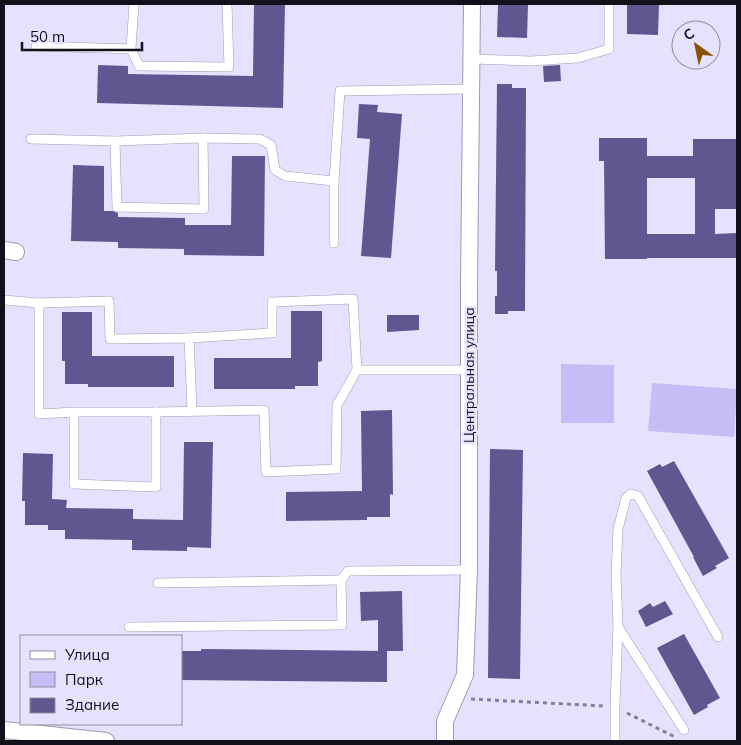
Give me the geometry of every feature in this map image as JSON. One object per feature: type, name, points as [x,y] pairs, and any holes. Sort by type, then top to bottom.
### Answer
[{"type":"street","name":"Центральная улица","points":[[445,741],[445,721],[466,675],[469,570],[468,370],[472,4]]},
{"type":"street","points":[[4,730],[63,739],[106,741]]},
{"type":"lane","points":[[134,4],[131,49],[140,66],[228,67],[227,4]]},
{"type":"lane","points":[[472,59],[531,61],[578,58],[609,49],[609,4]]},
{"type":"lane","points":[[36,46],[131,49]]},
{"type":"lane","points":[[334,243],[334,181],[340,91],[471,89]]},
{"type":"lane","points":[[31,139],[115,141],[202,138],[260,139],[271,145],[275,170],[285,176],[334,181]]},
{"type":"lane","points":[[115,141],[117,207],[204,209],[202,138]]},
{"type":"lane","points":[[4,300],[38,303],[109,301],[110,339],[272,334],[272,302],[353,299],[358,370],[337,405],[336,469],[266,472],[264,410],[39,414],[38,303]]},
{"type":"lane","points":[[189,338],[192,410]]},
{"type":"lane","points":[[358,370],[468,370]]},
{"type":"lane","points":[[74,412],[74,484],[156,487],[156,412]]},
{"type":"lane","points":[[615,741],[618,529],[626,498],[631,494],[638,496],[718,636]]},
{"type":"lane","points":[[129,626],[342,625],[341,580],[348,570],[469,570]]},
{"type":"lane","points":[[158,583],[341,580]]},
{"type":"lane","points":[[618,626],[684,730]]},
{"type":"path","points":[[454,698],[615,706],[682,741]]},
{"type":"green space","points":[[561,364],[614,365],[614,423],[561,423]]},
{"type":"green space","points":[[652,383],[737,389],[734,437],[648,431]]},
{"type":"building","points":[[254,4],[285,4],[283,108],[97,103],[98,65],[128,66],[128,74],[253,76]]},
{"type":"building","points":[[498,4],[528,4],[527,38],[497,37]]},
{"type":"building","points":[[627,4],[659,4],[658,35],[627,34]]},
{"type":"building","points":[[560,65],[561,81],[544,82],[543,66]]},
{"type":"building","points":[[497,84],[512,84],[512,88],[526,88],[525,311],[508,311],[508,314],[495,314],[495,296],[497,296],[497,271],[495,271]]},
{"type":"building","points":[[359,104],[378,105],[377,112],[402,114],[391,258],[361,256],[370,139],[357,138]]},
{"type":"building","points":[[599,138],[647,138],[647,156],[693,156],[693,139],[737,139],[737,209],[715,209],[715,234],[737,233],[737,258],[605,259],[604,161],[599,161]],"holes":[[[647,178],[695,178],[695,234],[647,234]]]},
{"type":"building","points":[[232,156],[265,156],[264,256],[184,255],[184,249],[118,248],[118,242],[71,241],[73,165],[104,166],[104,211],[118,213],[118,217],[185,218],[185,225],[231,225]]},
{"type":"building","points":[[291,311],[322,311],[322,361],[318,362],[318,386],[295,386],[295,389],[214,389],[214,358],[291,358]]},
{"type":"building","points":[[62,312],[92,312],[92,356],[174,356],[174,387],[88,387],[88,384],[65,384],[65,361],[62,361]]},
{"type":"building","points":[[387,315],[419,315],[419,330],[387,332]]},
{"type":"building","points":[[392,410],[393,495],[390,494],[390,517],[367,517],[367,520],[286,521],[286,492],[362,491],[361,411]]},
{"type":"building","points":[[184,442],[213,442],[211,548],[187,547],[187,551],[132,550],[132,540],[65,539],[65,530],[48,530],[48,525],[25,525],[25,501],[22,501],[23,453],[53,454],[52,499],[67,500],[66,508],[133,509],[133,519],[183,520]]},
{"type":"building","points":[[490,449],[523,450],[520,679],[488,678]]},
{"type":"building","points":[[674,461],[729,558],[703,576],[647,471],[660,464],[662,467]]},
{"type":"building","points":[[402,591],[403,651],[378,651],[378,620],[361,621],[360,592]]},
{"type":"building","points":[[665,601],[673,614],[646,627],[638,611],[650,603],[653,607]]},
{"type":"building","points":[[684,634],[720,698],[694,715],[657,648]]},
{"type":"building","points":[[201,649],[387,651],[387,682],[182,680],[182,651],[201,651]]}]
